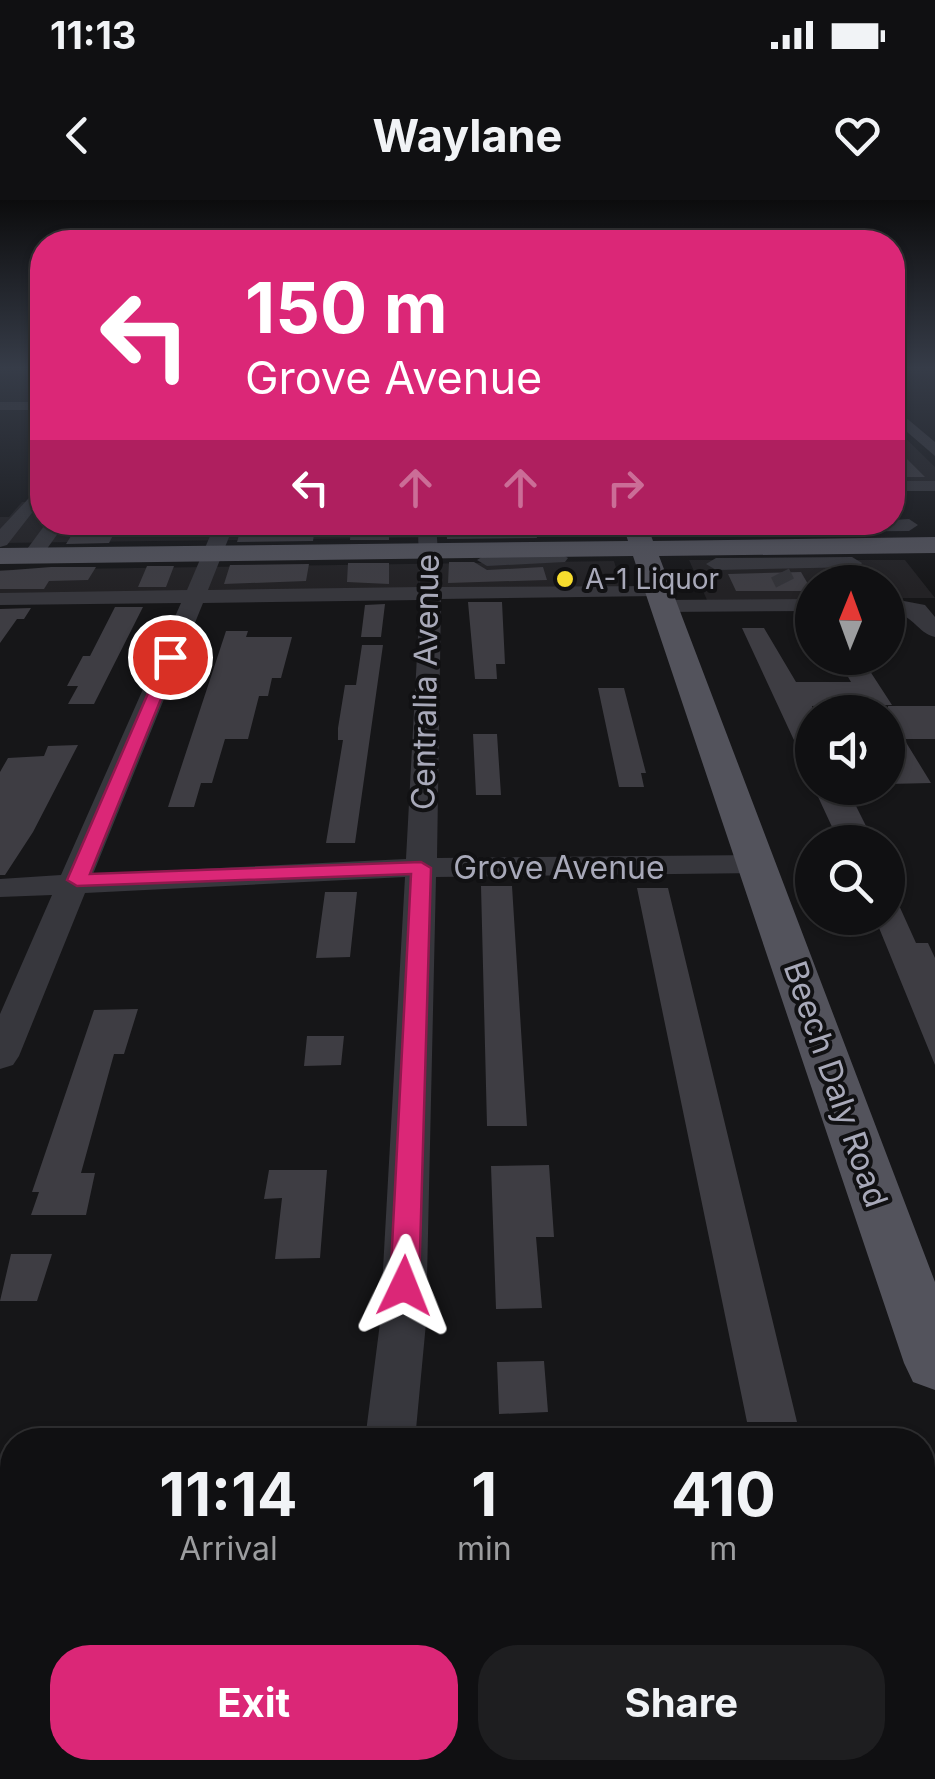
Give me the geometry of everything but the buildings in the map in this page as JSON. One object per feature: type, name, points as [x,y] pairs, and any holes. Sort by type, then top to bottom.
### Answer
[{"type":"main road","points":[[0,556],[427,550],[557,553],[638,535],[716,565],[786,581],[932,545]]},
{"type":"main road","name":"Beech Daly Road","points":[[638,535],[935,1364]]},
{"type":"street","points":[[905,486],[935,486]]},
{"type":"street","points":[[0,541],[10,518],[30,500]]},
{"type":"street","points":[[905,517],[935,518]]},
{"type":"street","points":[[905,522],[932,545]]},
{"type":"street","points":[[32,556],[47,535]]},
{"type":"street","points":[[0,1056],[221,535]]},
{"type":"street","name":"Centralia Avenue","points":[[391,1428],[403,1323],[421,868],[430,593],[426,535]]},
{"type":"street","points":[[557,553],[561,567],[605,568],[609,580],[657,591],[716,565],[728,593],[852,564]]},
{"type":"street","points":[[486,554],[494,592]]},
{"type":"street","points":[[0,599],[657,591],[786,581]]},
{"type":"street","points":[[0,589],[80,589],[77,598]]},
{"type":"street","points":[[905,608],[926,617],[935,630]]},
{"type":"street","name":"Grove Avenue","points":[[0,888],[77,880],[421,868],[759,864]]},
{"type":"shaded area","points":[[905,443],[910,443],[935,467],[935,483],[905,484]]},
{"type":"shaded area","points":[[22,502],[30,502],[30,535],[607,535],[0,543],[0,517],[9,517]]},
{"type":"shaded area","points":[[689,560],[905,560],[935,598],[905,598],[905,565],[795,565],[795,599],[707,600]]},
{"type":"shaded area","points":[[614,561],[624,596],[0,602],[0,570]]},
{"type":"tunnel","points":[[780,573],[785,583]]},
{"type":"place","name":"A-1 Liquor","points":[[565,579]]},
{"type":"route","points":[[170,657],[77,880],[421,868],[404,1286]]}]
